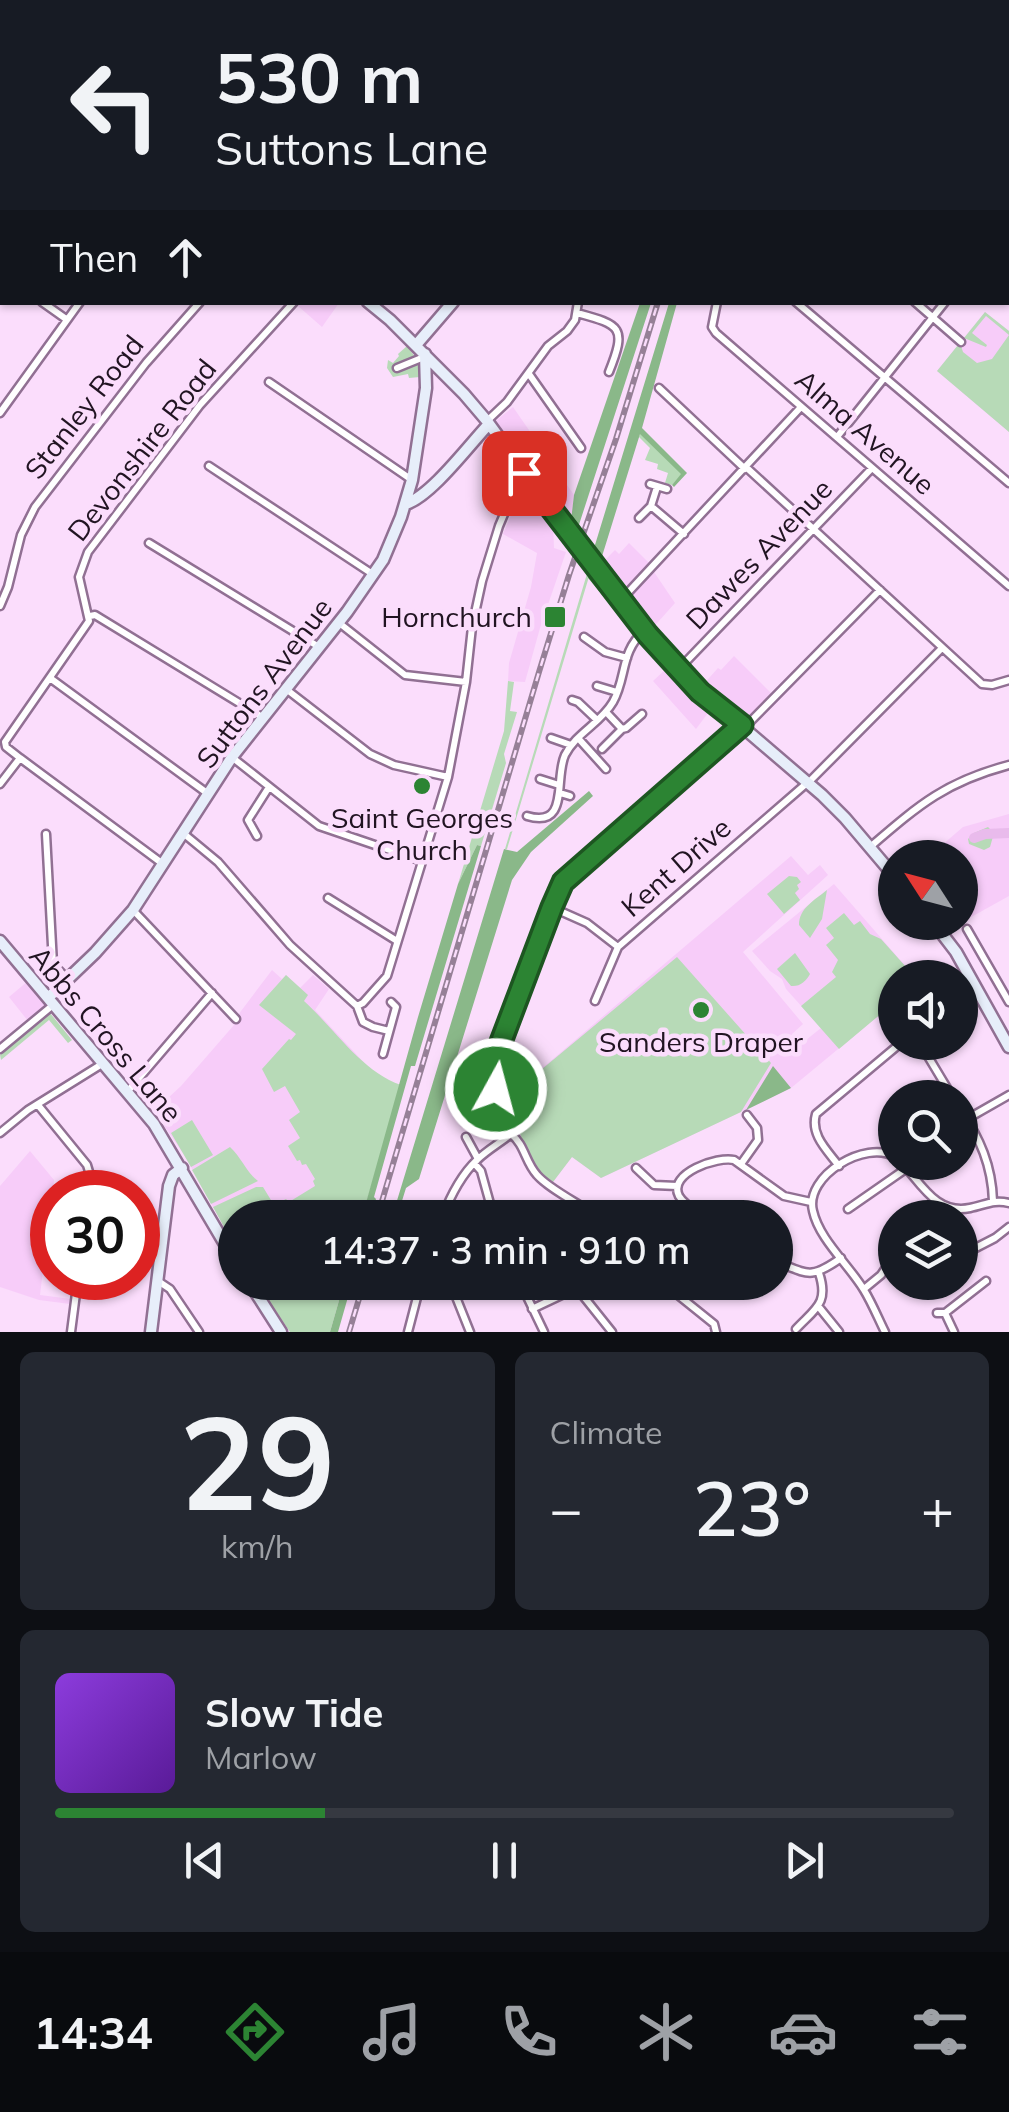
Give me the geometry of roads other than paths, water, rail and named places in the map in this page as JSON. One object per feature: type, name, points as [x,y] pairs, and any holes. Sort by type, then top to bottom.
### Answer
[{"type":"street","points":[[46,305],[66,319]]},
{"type":"street","points":[[0,413],[78,305]]},
{"type":"street","name":"Stanley Road","points":[[0,606],[21,535],[35,507],[146,363],[197,305]]},
{"type":"street","name":"Devonshire Road","points":[[90,616],[80,587],[88,552],[200,405],[291,305]]},
{"type":"street","points":[[372,305],[449,378],[488,422],[598,572],[678,670],[808,783],[878,857]]},
{"type":"street","points":[[397,368],[422,352],[451,305]]},
{"type":"street","points":[[406,504],[427,490],[507,402],[548,346],[568,332],[577,305]]},
{"type":"street","name":"Alma Avenue","points":[[717,305],[713,330],[1009,586]]},
{"type":"street","points":[[800,305],[1009,483]]},
{"type":"street","points":[[918,305],[961,342]]},
{"type":"street","points":[[836,437],[943,305]]},
{"type":"street","points":[[576,313],[606,321],[617,331],[620,344],[609,372]]},
{"type":"street","name":"Suttons Avenue","points":[[51,1002],[133,910],[232,757],[374,575],[394,538],[412,480],[426,388],[422,352]]},
{"type":"street","points":[[529,374],[582,448]]},
{"type":"street","points":[[269,382],[412,480]]},
{"type":"street","points":[[659,388],[982,684],[1009,680]]},
{"type":"street","points":[[622,600],[801,407]]},
{"type":"street","points":[[209,466],[374,575]]},
{"type":"street","name":"Dawes Avenue","points":[[678,670],[872,468]]},
{"type":"street","points":[[358,1006],[385,981],[448,777],[482,581],[499,526],[524,473]]},
{"type":"street","points":[[640,518],[651,506],[654,485],[667,489]]},
{"type":"street","points":[[651,506],[684,534]]},
{"type":"street","points":[[149,543],[319,647]]},
{"type":"street","points":[[450,1200],[476,1161],[511,1134],[511,1118],[492,1079],[493,1063],[559,889],[569,875],[744,726],[880,590]]},
{"type":"street","points":[[164,864],[6,748],[4,742],[87,626],[90,616],[95,615],[264,717]]},
{"type":"street","points":[[338,622],[405,676],[466,682]]},
{"type":"street","points":[[527,816],[540,819],[556,808],[562,763],[571,745],[606,712],[617,692],[633,642],[644,631]]},
{"type":"street","points":[[584,636],[605,652],[627,658]]},
{"type":"street","name":"Kent Drive","points":[[596,1001],[618,947],[808,783],[942,648]]},
{"type":"street","points":[[50,678],[208,794]]},
{"type":"street","points":[[596,686],[617,692]]},
{"type":"street","points":[[286,688],[370,754],[448,777]]},
{"type":"street","points":[[572,700],[597,720]]},
{"type":"street","points":[[606,712],[622,729]]},
{"type":"street","points":[[602,748],[642,714]]},
{"type":"street","points":[[551,738],[571,745]]},
{"type":"street","points":[[578,738],[606,769]]},
{"type":"street","points":[[232,757],[318,826],[422,861]]},
{"type":"street","points":[[0,784],[20,758]]},
{"type":"street","points":[[870,847],[936,794],[972,776],[1009,766]]},
{"type":"street","points":[[540,779],[570,796]]},
{"type":"street","points":[[257,836],[248,820],[269,787]]},
{"type":"street","points":[[183,833],[218,862],[290,946],[358,1006]]},
{"type":"street","points":[[46,834],[53,964],[68,980]]},
{"type":"street","points":[[328,898],[397,942]]},
{"type":"street","points":[[552,907],[588,924],[618,947]]},
{"type":"street","points":[[133,910],[236,1019]]},
{"type":"street","points":[[947,940],[1004,1027],[1009,1047]]},
{"type":"street","points":[[973,940],[1008,1000]]},
{"type":"street","name":"Abbs Cross Lane","points":[[0,941],[156,1126],[218,1231]]},
{"type":"street","points":[[128,1091],[212,993]]},
{"type":"street","points":[[0,1049],[51,1002]]},
{"type":"street","points":[[383,1054],[396,1007],[392,1002]]},
{"type":"street","points":[[358,1006],[366,1024],[389,1031]]},
{"type":"street","points":[[839,1166],[815,1132],[816,1114],[880,1060]]},
{"type":"street","points":[[0,1134],[38,1104],[104,1064]]},
{"type":"street","points":[[978,1115],[1009,1095]]},
{"type":"street","points":[[38,1104],[88,1170]]},
{"type":"street","points":[[740,1164],[758,1140],[756,1128],[747,1115]]},
{"type":"street","points":[[511,1134],[522,1144],[538,1177],[572,1200]]},
{"type":"street","points":[[466,1137],[489,1200]]},
{"type":"street","points":[[978,1139],[989,1165],[993,1201]]},
{"type":"street","points":[[878,1152],[858,1155],[839,1166],[816,1187],[811,1202],[817,1224],[864,1289],[885,1332]]},
{"type":"street","points":[[682,1200],[677,1186],[682,1176],[718,1159],[732,1159],[784,1196],[811,1202]]},
{"type":"street","points":[[160,1265],[171,1180],[182,1168]]},
{"type":"street","points":[[636,1168],[654,1185],[677,1186]]},
{"type":"street","points":[[848,1208],[884,1180]]},
{"type":"street","points":[[917,1180],[946,1207],[970,1208],[993,1201],[1009,1204]]},
{"type":"street","points":[[978,1247],[1009,1226]]},
{"type":"street","points":[[793,1268],[819,1272],[840,1258]]},
{"type":"street","points":[[796,1328],[824,1294],[819,1272]]},
{"type":"street","points":[[864,1289],[878,1278]]},
{"type":"street","points":[[954,1332],[941,1313],[986,1281]]},
{"type":"street","points":[[160,1282],[170,1288],[199,1332]]},
{"type":"street","points":[[532,1309],[568,1292],[580,1292],[612,1332]]},
{"type":"street","points":[[71,1332],[75,1300]]},
{"type":"street","points":[[151,1332],[155,1300]]},
{"type":"street","points":[[261,1300],[281,1332]]},
{"type":"street","points":[[408,1332],[417,1300]]},
{"type":"street","points":[[457,1300],[470,1332]]},
{"type":"street","points":[[528,1300],[544,1332]]},
{"type":"street","points":[[683,1300],[714,1324],[716,1332]]},
{"type":"street","points":[[818,1306],[839,1332]]},
{"type":"waterway","points":[[974,838],[1009,833]]},
{"type":"railway","points":[[382,1200],[539,672],[657,305]]},
{"type":"railway","points":[[349,1332],[359,1300]]},
{"type":"place","name":"Hornchurch","points":[[555,617]]},
{"type":"place","name":"Saint Georges Church","points":[[422,786]]},
{"type":"place","name":"Sanders Draper","points":[[701,1010]]}]
